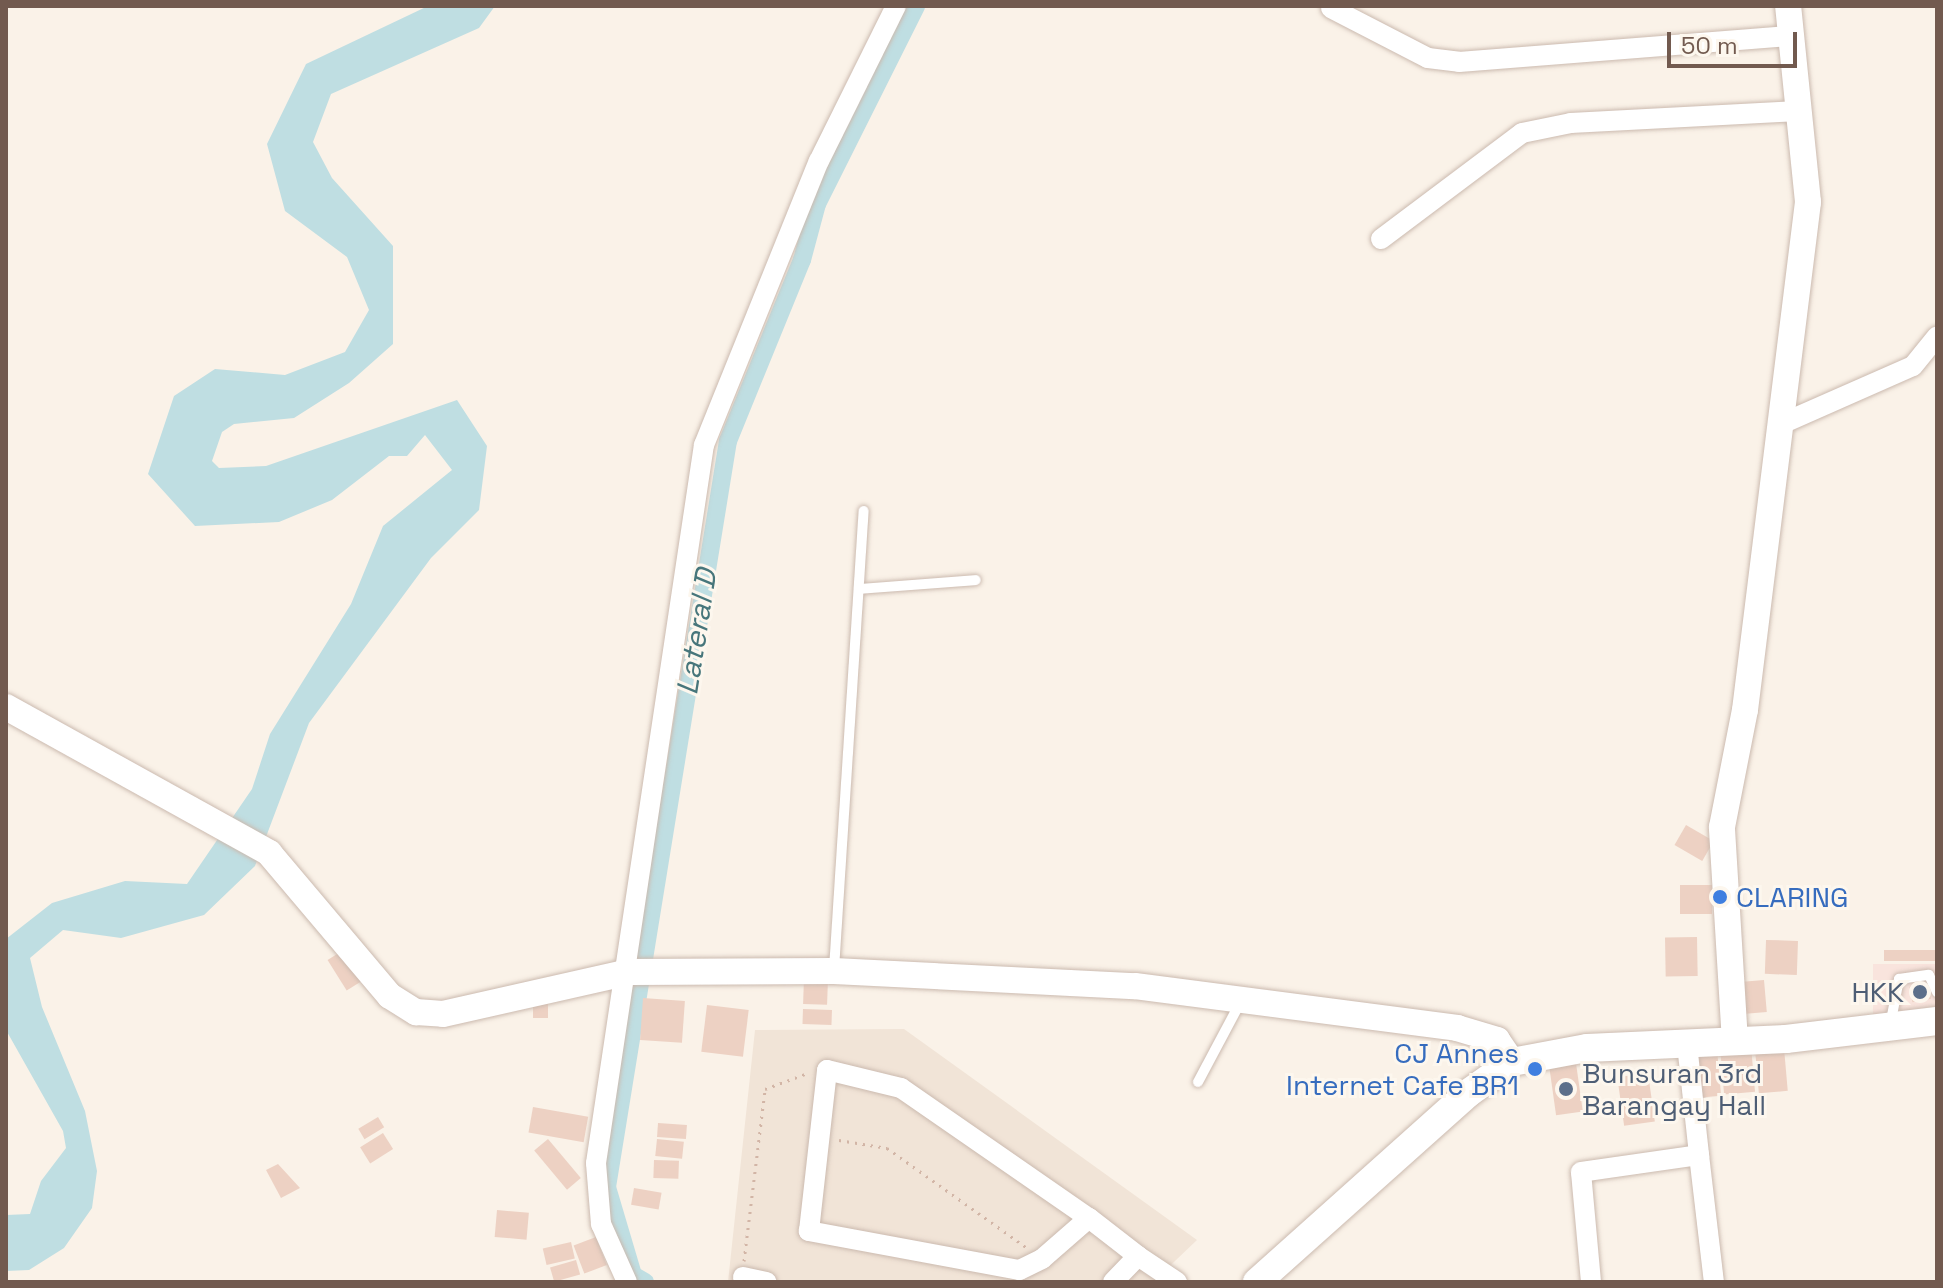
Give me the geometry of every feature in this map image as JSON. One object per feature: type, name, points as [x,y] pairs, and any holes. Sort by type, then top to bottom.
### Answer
[{"type":"main road","points":[[1257,1282],[1467,1094],[1512,1062],[1587,1048],[1735,1042],[1937,1021]]},
{"type":"street","points":[[627,1282],[601,1224],[596,1163],[633,974],[704,445],[814,174],[896,6]]},
{"type":"street","points":[[1735,1042],[1722,827],[1745,710],[1808,202],[1788,6]]},
{"type":"street","points":[[1331,8],[1428,58],[1459,62],[1789,36]]},
{"type":"street","points":[[1381,239],[1522,133],[1571,123],[1798,111]]},
{"type":"street","points":[[1779,425],[1913,366],[1937,336]]},
{"type":"street","points":[[6,707],[218,819],[269,853],[390,996],[416,1012],[443,1014],[633,974],[834,971],[1135,986],[1457,1028],[1497,1040],[1512,1062]]},
{"type":"street","points":[[1687,1044],[1714,1282]]},
{"type":"street","points":[[1089,1218],[1042,1259],[1019,1270],[809,1231],[823,1138],[827,1070],[901,1088],[1089,1218],[1177,1282]]},
{"type":"street","points":[[1591,1282],[1581,1172],[1699,1155]]},
{"type":"street","points":[[1113,1282],[1138,1256]]},
{"type":"street","points":[[743,1277],[766,1282]]},
{"type":"lane","points":[[834,971],[864,511]]},
{"type":"lane","points":[[859,589],[976,580]]},
{"type":"lane","points":[[1889,1028],[1899,979],[1929,975],[1937,992]]},
{"type":"lane","points":[[1198,1082],[1242,1000]]},
{"type":"path","points":[[743,1277],[765,1089],[791,1075],[827,1070]]},
{"type":"path","points":[[823,1138],[887,1148],[1042,1259]]},
{"type":"shaded area","points":[[1873,964],[1937,964],[1937,1014],[1873,1014]]},
{"type":"shaded area","points":[[904,1029],[1197,1240],[1153,1282],[728,1282],[755,1030]]},
{"type":"water","points":[[428,6],[495,6],[479,28],[331,94],[313,142],[332,178],[393,246],[393,344],[349,383],[294,418],[234,424],[222,432],[212,461],[219,468],[266,466],[457,400],[487,446],[479,510],[431,558],[309,723],[255,866],[204,915],[121,938],[63,930],[30,958],[42,1007],[85,1111],[97,1171],[92,1208],[64,1248],[29,1270],[6,1271],[6,1215],[30,1214],[41,1181],[66,1148],[63,1131],[6,1030],[6,939],[52,903],[125,881],[187,884],[252,789],[270,734],[351,604],[383,526],[452,470],[425,435],[407,456],[389,456],[332,500],[279,522],[195,526],[148,474],[174,396],[215,369],[285,375],[345,352],[369,310],[347,257],[285,211],[267,144],[306,64]]},
{"type":"building","points":[[1686,825],[1714,841],[1702,861],[1674,845]]},
{"type":"building","points":[[1680,885],[1712,885],[1712,914],[1680,914]]},
{"type":"building","points":[[1697,937],[1698,976],[1666,977],[1665,938]]},
{"type":"building","points":[[1766,940],[1798,941],[1797,975],[1765,974]]},
{"type":"building","points":[[1884,950],[1937,950],[1937,961],[1884,961]]},
{"type":"building","points":[[342,951],[361,982],[347,991],[328,960]]},
{"type":"building","points":[[804,978],[828,979],[827,1005],[803,1004]]},
{"type":"building","points":[[1764,980],[1767,1012],[1746,1014],[1743,982]]},
{"type":"building","name":"HKK","points":[[1928,983],[1931,999],[1912,1002],[1909,987]]},
{"type":"building","points":[[533,997],[548,997],[548,1018],[533,1018]]},
{"type":"building","points":[[643,998],[685,1001],[682,1043],[640,1040]]},
{"type":"building","points":[[707,1005],[749,1010],[743,1057],[701,1052]]},
{"type":"building","points":[[803,1009],[832,1010],[831,1025],[802,1024]]},
{"type":"building","points":[[1751,1046],[1755,1092],[1724,1095],[1720,1049]]},
{"type":"building","points":[[1784,1048],[1788,1091],[1759,1093],[1755,1051]]},
{"type":"building","points":[[1717,1049],[1721,1096],[1701,1098],[1697,1051]]},
{"type":"building","name":"Bunsuran 3rd Barangay Hall","points":[[1576,1063],[1583,1112],[1556,1115],[1549,1067]]},
{"type":"building","points":[[1648,1073],[1655,1122],[1624,1126],[1617,1077]]},
{"type":"building","points":[[533,1107],[588,1117],[584,1142],[528,1133]]},
{"type":"building","points":[[378,1117],[384,1127],[364,1139],[358,1129]]},
{"type":"building","points":[[658,1123],[687,1125],[686,1139],[657,1137]]},
{"type":"building","points":[[383,1133],[393,1149],[370,1163],[360,1147]]},
{"type":"building","points":[[548,1139],[581,1178],[567,1190],[534,1151]]},
{"type":"building","points":[[657,1139],[684,1142],[682,1159],[655,1156]]},
{"type":"building","points":[[654,1160],[679,1161],[678,1179],[653,1178]]},
{"type":"building","points":[[278,1164],[300,1188],[281,1198],[266,1170]]},
{"type":"building","points":[[634,1188],[662,1193],[659,1210],[631,1205]]},
{"type":"building","points":[[497,1210],[529,1213],[527,1240],[495,1237]]},
{"type":"building","points":[[596,1237],[607,1265],[584,1274],[574,1246]]},
{"type":"building","points":[[571,1242],[575,1259],[547,1265],[543,1249]]},
{"type":"building","points":[[576,1260],[580,1274],[554,1282],[550,1267]]},
{"type":"waterway","name":"Lateral D","points":[[645,1282],[633,1275],[607,1187],[728,441],[802,260],[817,204],[916,6]]},
{"type":"place","name":"CLARING","points":[[1720,897]]},
{"type":"place","name":"HKK","points":[[1920,992]]},
{"type":"place","name":"CJ Annes Internet Cafe BR1","points":[[1535,1069]]},
{"type":"place","name":"Bunsuran 3rd Barangay Hall","points":[[1566,1089]]}]
